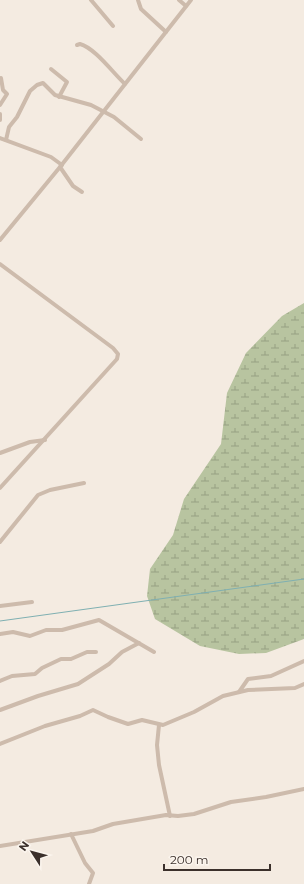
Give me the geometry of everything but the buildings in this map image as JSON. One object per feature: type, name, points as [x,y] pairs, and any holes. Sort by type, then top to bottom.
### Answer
[{"type":"street","points":[[91,0],[113,26]]},
{"type":"street","points":[[138,0],[142,9],[166,32]]},
{"type":"street","points":[[179,0],[186,6]]},
{"type":"street","points":[[0,240],[61,166],[191,0]]},
{"type":"street","points":[[77,45],[84,45],[93,51],[125,84]]},
{"type":"street","points":[[51,69],[67,82],[59,97]]},
{"type":"street","points":[[0,105],[7,94],[4,90],[1,78]]},
{"type":"street","points":[[6,140],[9,127],[17,117],[32,88],[43,83],[59,97],[82,102],[104,111],[108,115],[114,117],[141,139]]},
{"type":"street","points":[[0,114],[0,120]]},
{"type":"street","points":[[0,138],[51,157],[61,166],[73,186],[82,192]]},
{"type":"street","points":[[0,264],[114,348],[118,354],[117,359],[0,488]]},
{"type":"street","points":[[0,453],[30,442],[44,440]]},
{"type":"street","points":[[0,542],[38,495],[50,490],[84,483]]},
{"type":"street","points":[[0,606],[32,602]]},
{"type":"street","points":[[0,634],[13,632],[30,636],[46,630],[62,630],[99,620],[154,652]]},
{"type":"street","points":[[0,710],[38,696],[78,684],[109,664],[122,652],[139,643]]},
{"type":"street","points":[[0,681],[12,676],[34,674],[42,668],[61,659],[71,659],[87,652],[96,652]]},
{"type":"street","points":[[240,692],[248,679],[271,676],[304,662]]},
{"type":"street","points":[[0,744],[45,726],[80,716],[93,710],[128,724],[142,720],[159,725],[180,718],[223,696],[240,692],[295,688],[304,684]]},
{"type":"street","points":[[159,725],[160,730],[157,745],[159,765],[170,816]]},
{"type":"street","points":[[0,846],[94,831],[113,824],[194,814],[231,802],[266,798],[304,789]]},
{"type":"street","points":[[71,834],[85,863],[93,873],[89,884]]},
{"type":"green space","points":[[304,303],[304,639],[266,653],[239,654],[200,646],[155,619],[147,596],[150,569],[173,535],[184,499],[221,444],[227,393],[246,353],[282,316]]},
{"type":"waterway","points":[[0,621],[304,579]]}]
